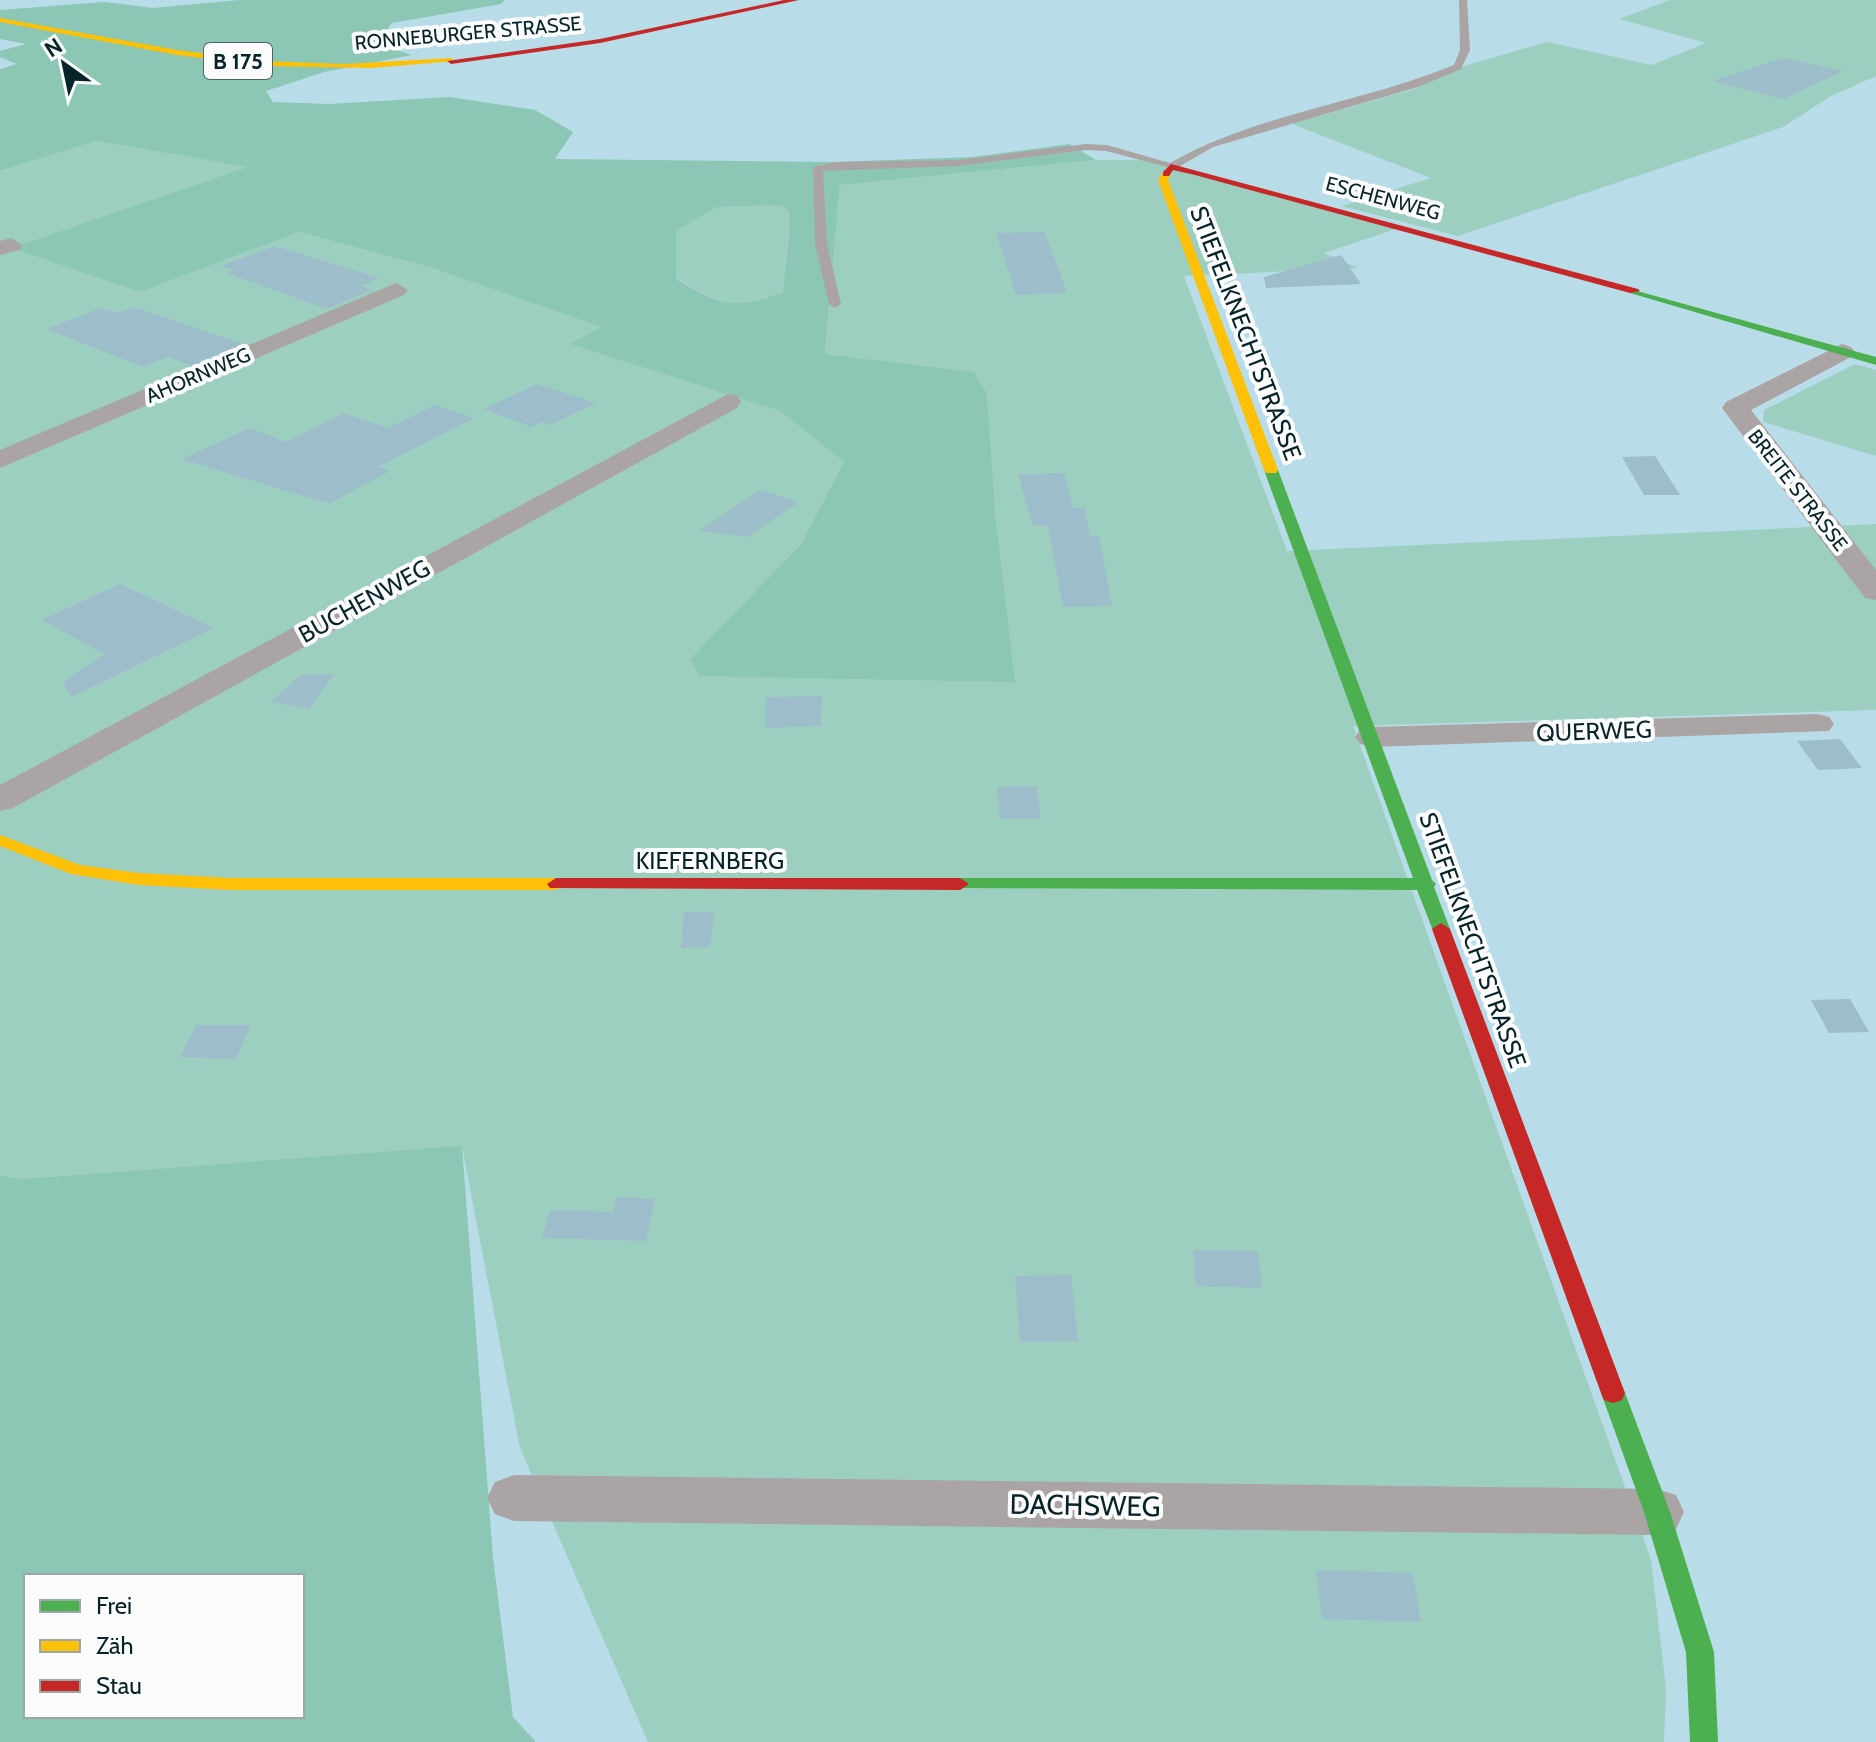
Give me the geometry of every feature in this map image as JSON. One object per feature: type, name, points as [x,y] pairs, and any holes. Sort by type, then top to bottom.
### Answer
[{"type":"street","name":"RONNEBURGER STRASSE","points":[[0,20],[216,59],[270,65],[374,66],[613,42],[795,0]]},
{"type":"street","name":"ESCHENWEG","points":[[1171,167],[1456,240],[1876,361]]},
{"type":"street","name":"STIEFELKNECHTSTRASSE","points":[[1171,167],[1163,180],[1427,884],[1657,1512],[1700,1652],[1704,1742]]},
{"type":"street","name":"AHORNWEG","points":[[0,460],[396,290]]},
{"type":"street","name":"BREITE STRASSE","points":[[1842,352],[1735,408],[1876,591]]},
{"type":"street","name":"BUCHENWEG","points":[[0,800],[728,402]]},
{"type":"street","name":"QUERWEG","points":[[1372,737],[1817,724]]},
{"type":"street","name":"KIEFERNBERG","points":[[0,840],[77,870],[139,879],[231,884],[1427,884]]},
{"type":"street","name":"DACHSWEG","points":[[514,1498],[1657,1512]]},
{"type":"lane","points":[[835,304],[821,244],[817,169],[824,165],[958,163],[1086,147],[1107,148],[1171,167],[1187,154],[1209,145],[1415,85],[1458,67],[1465,50],[1463,0]]},
{"type":"green space","points":[[239,0],[505,0],[501,4],[392,23],[376,44],[412,55],[324,72],[266,91],[273,102],[329,104],[450,97],[535,110],[573,132],[555,159],[832,162],[973,157],[1069,144],[1096,160],[840,185],[825,354],[974,372],[987,393],[996,521],[1015,682],[700,676],[690,659],[801,544],[844,462],[780,411],[570,344],[602,327],[429,267],[299,232],[140,292],[12,248],[248,167],[96,141],[0,171],[0,69],[17,64],[0,57],[0,51],[26,44],[0,39],[0,10],[105,2],[153,8]],"holes":[[[780,205],[789,211],[783,292],[751,302],[727,302],[704,295],[676,279],[676,231],[717,207]]]},
{"type":"green space","points":[[1670,0],[1876,0],[1876,76],[1831,96],[1783,127],[1458,236],[1341,206],[1431,178],[1292,124],[1414,89],[1461,67],[1547,42],[1652,65],[1706,43],[1619,19]]},
{"type":"green space","points":[[96,141],[250,167],[14,248],[140,292],[299,232],[429,267],[604,327],[571,344],[780,411],[844,462],[801,544],[690,659],[996,521],[987,393],[974,372],[825,354],[840,185],[1096,160],[1144,160],[1402,227],[1324,253],[1358,268],[1184,276],[1287,551],[1876,524],[1876,710],[1353,726],[1651,1560],[1666,1688],[1664,1742],[648,1742],[520,1448],[462,1147],[21,1179],[0,1175],[0,171]]},
{"type":"green space","points":[[780,205],[789,211],[783,292],[751,302],[727,302],[704,294],[676,278],[676,231],[717,207]]},
{"type":"green space","points":[[1855,364],[1876,370],[1876,456],[1763,422],[1764,410]]},
{"type":"green space","points":[[462,1146],[493,1558],[513,1717],[536,1742],[0,1742],[0,1175],[21,1179]]},
{"type":"building","points":[[1784,58],[1843,71],[1783,99],[1712,81]]},
{"type":"building","points":[[1045,232],[1067,293],[1016,295],[996,233]]},
{"type":"building","points":[[275,246],[379,278],[360,286],[372,290],[327,309],[227,273],[234,270],[221,266]]},
{"type":"building","points":[[1341,255],[1361,284],[1266,288],[1264,277]]},
{"type":"building","points":[[134,307],[243,344],[192,366],[168,357],[143,367],[47,329],[100,308],[116,313]]},
{"type":"building","points":[[537,384],[596,403],[550,425],[542,422],[531,427],[484,409]]},
{"type":"building","points":[[435,405],[474,418],[378,467],[390,471],[329,504],[182,459],[250,428],[286,442],[344,413],[388,428]]},
{"type":"building","points":[[1655,456],[1680,495],[1644,495],[1622,457]]},
{"type":"building","points":[[1064,473],[1073,508],[1085,508],[1090,536],[1099,536],[1112,606],[1063,607],[1048,526],[1033,526],[1018,475]]},
{"type":"building","points":[[760,490],[799,502],[747,537],[699,531]]},
{"type":"building","points":[[120,584],[214,628],[71,697],[63,682],[104,654],[42,620]]},
{"type":"building","points":[[334,674],[309,709],[270,702],[301,675]]},
{"type":"building","points":[[822,696],[821,726],[765,728],[766,697]]},
{"type":"building","points":[[1840,739],[1862,768],[1818,770],[1797,741]]},
{"type":"building","points":[[1037,786],[1041,818],[1000,819],[997,787]]},
{"type":"building","points":[[684,912],[714,912],[710,947],[681,948]]},
{"type":"building","points":[[1850,999],[1869,1032],[1829,1033],[1811,1000]]},
{"type":"building","points":[[196,1025],[251,1025],[236,1059],[180,1057]]},
{"type":"building","points":[[616,1197],[655,1199],[646,1241],[542,1238],[550,1210],[613,1212]]},
{"type":"building","points":[[1193,1250],[1258,1251],[1262,1288],[1196,1286]]},
{"type":"building","points":[[1071,1275],[1078,1341],[1020,1342],[1015,1276]]},
{"type":"building","points":[[1316,1570],[1413,1573],[1421,1622],[1322,1619]]},
{"type":"traffic: fast","points":[[1634,291],[1876,361]]},
{"type":"traffic: fast","points":[[1271,470],[1441,929]]},
{"type":"traffic: fast","points":[[960,884],[1427,884]]},
{"type":"traffic: fast","points":[[1613,1393],[1657,1512],[1700,1652],[1704,1742]]},
{"type":"traffic: slow","points":[[0,20],[263,64],[344,66],[451,61]]},
{"type":"traffic: slow","points":[[1166,174],[1163,180],[1271,470]]},
{"type":"traffic: slow","points":[[0,840],[77,870],[139,879],[231,884],[556,884]]},
{"type":"traffic: jam","points":[[451,61],[600,41],[795,0]]},
{"type":"traffic: jam","points":[[1166,174],[1171,167],[1196,172],[1634,291]]},
{"type":"traffic: jam","points":[[556,884],[960,884]]},
{"type":"traffic: jam","points":[[1441,929],[1613,1393]]}]
